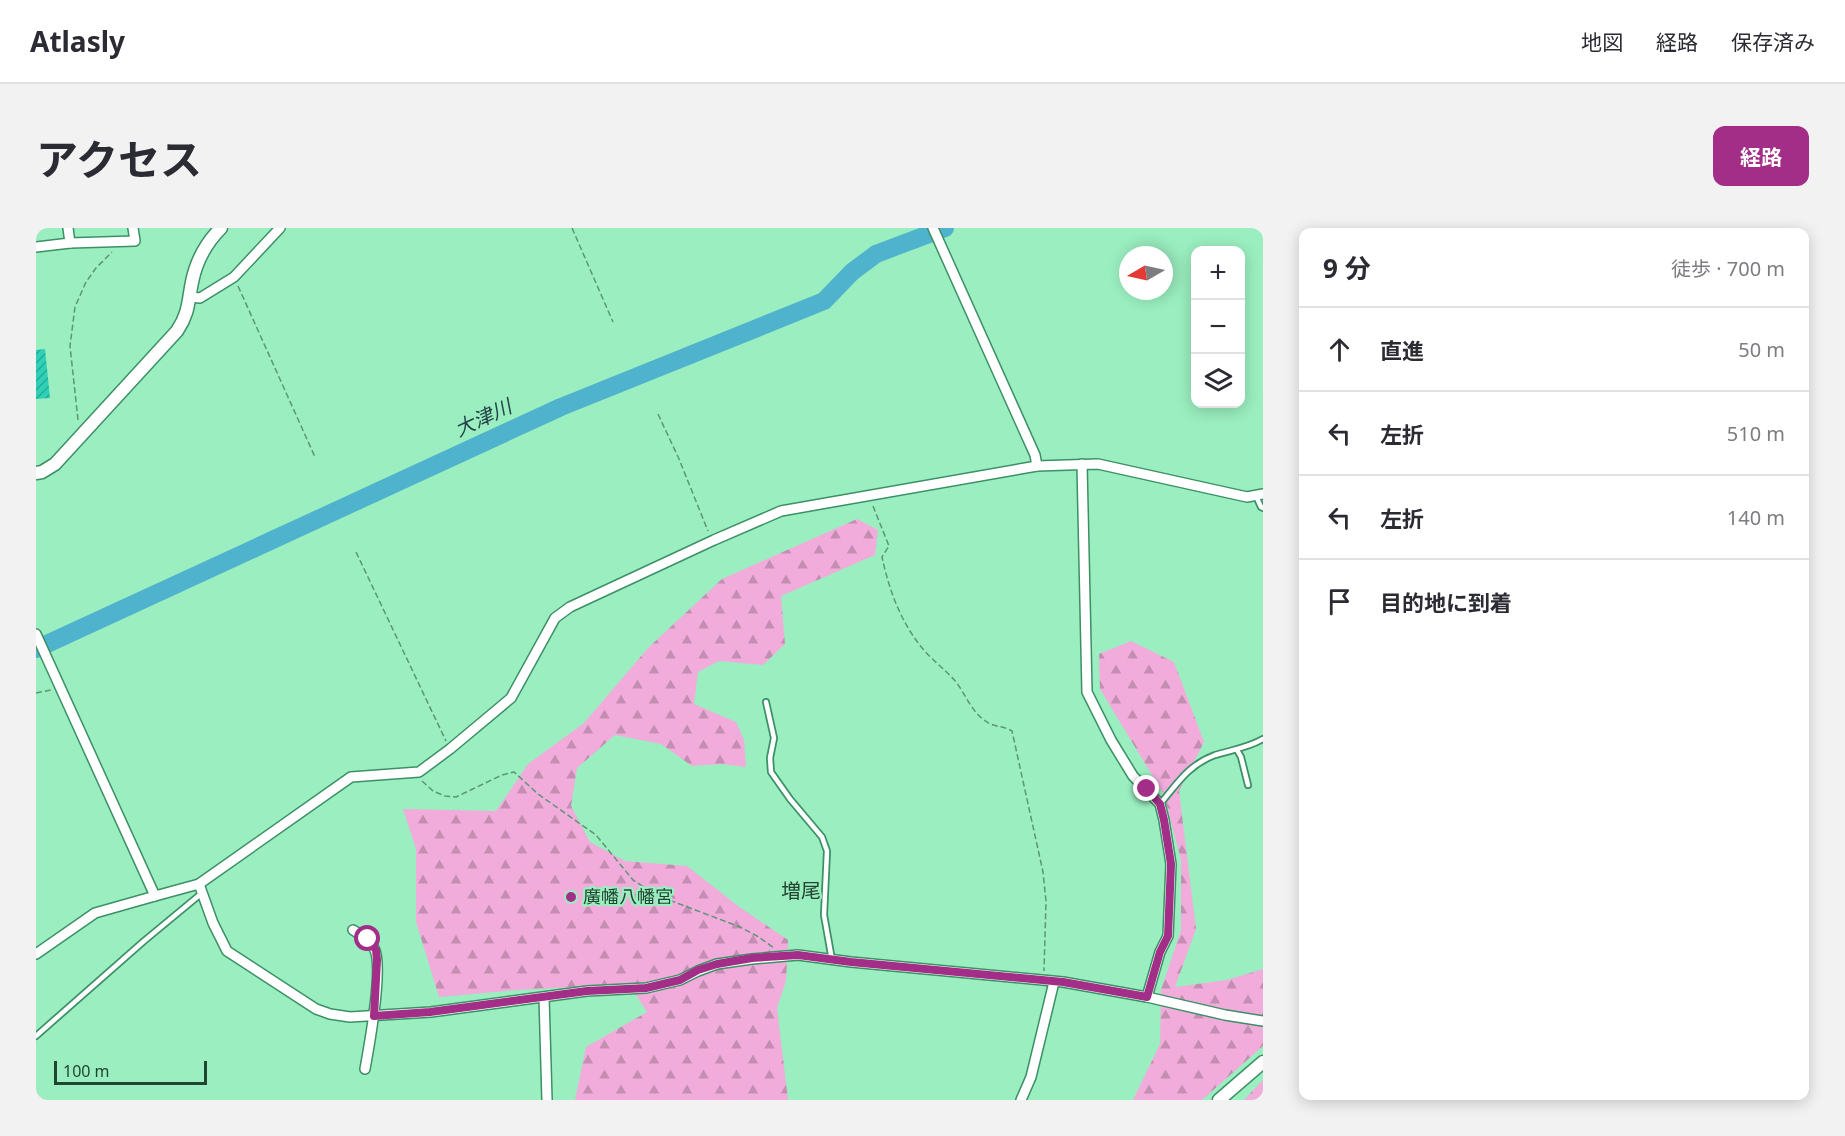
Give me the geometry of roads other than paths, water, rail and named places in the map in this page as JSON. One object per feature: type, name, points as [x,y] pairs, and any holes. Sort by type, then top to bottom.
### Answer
[{"type":"street","points":[[68,228],[69,243]]},
{"type":"street","points":[[36,247],[69,243],[135,241],[133,228]]},
{"type":"street","points":[[36,473],[55,464],[85,434],[177,331],[185,319],[196,265],[206,246],[221,228]]},
{"type":"street","points":[[190,297],[200,298],[234,277],[280,228]]},
{"type":"street","points":[[933,228],[1035,455],[1037,466]]},
{"type":"street","points":[[1082,464],[1087,692],[1111,740],[1133,776],[1160,804],[1171,864],[1168,936],[1160,952],[1147,997]]},
{"type":"street","points":[[36,954],[95,914],[154,896],[201,889],[351,777],[418,772],[450,749],[511,698],[555,618],[570,607],[714,540],[781,512],[1037,466],[1082,464],[1098,464],[1247,497],[1260,495]]},
{"type":"street","points":[[36,634],[154,896]]},
{"type":"street","points":[[201,889],[227,951],[316,1009],[350,1017],[430,1012],[587,991],[663,986],[717,964],[798,955],[1049,982],[1147,997],[1225,1015],[1263,1021]]},
{"type":"street","points":[[353,930],[368,939],[376,950],[377,960],[374,1016],[365,1069]]},
{"type":"street","points":[[1021,1100],[1031,1077],[1049,982]]},
{"type":"street","points":[[544,997],[547,1100]]},
{"type":"street","points":[[1219,1100],[1263,1062]]},
{"type":"lane","points":[[1260,495],[1263,508]]},
{"type":"lane","points":[[766,702],[774,738],[770,758],[771,772],[822,837],[827,851],[824,915],[832,960]]},
{"type":"lane","points":[[1160,804],[1188,769],[1216,755],[1237,750],[1263,739]]},
{"type":"lane","points":[[1237,750],[1248,785]]},
{"type":"lane","points":[[36,1036],[201,889]]},
{"type":"waterway","name":"大津川","points":[[36,649],[561,407],[824,301],[852,272],[876,254],[945,228]]},
{"type":"place","name":"廣幡八幡宮","points":[[571,897]]},
{"type":"district","name":"増尾","points":[[801,891]]}]
